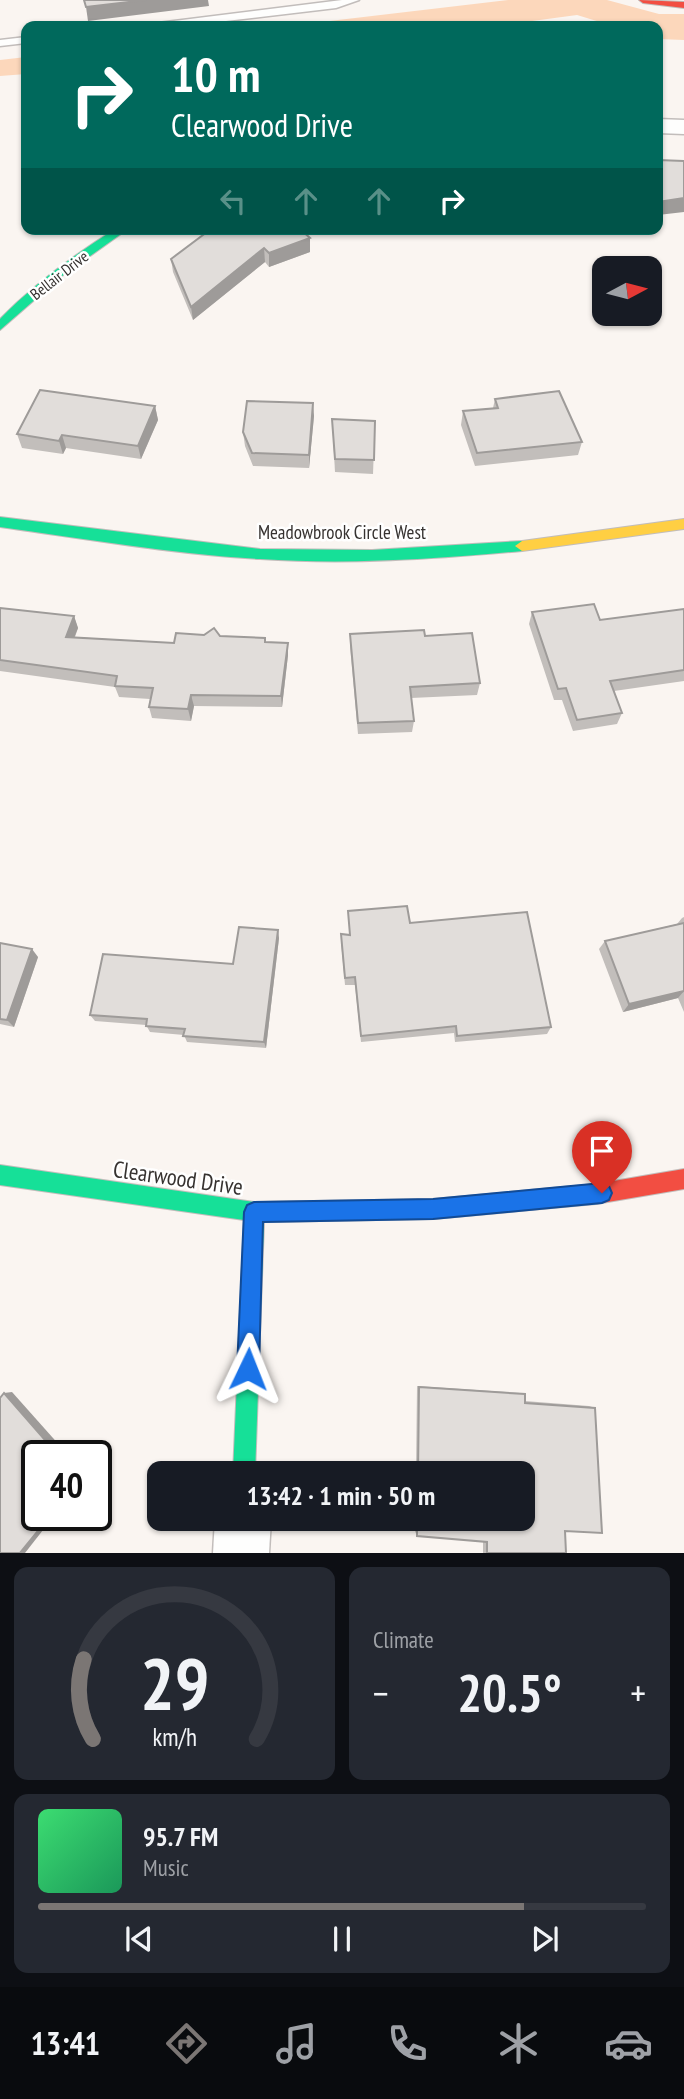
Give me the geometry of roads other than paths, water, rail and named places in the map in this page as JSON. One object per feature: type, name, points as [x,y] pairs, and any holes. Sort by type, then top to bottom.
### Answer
[{"type":"street","points":[[643,0],[684,5]]},
{"type":"street","points":[[663,126],[684,127]]},
{"type":"street","name":"Bellair Drive","points":[[0,326],[42,285],[111,235]]},
{"type":"street","name":"Meadowbrook Circle West","points":[[0,522],[225,551],[349,556],[433,554],[555,543],[684,524]]},
{"type":"street","name":"Clearwood Drive","points":[[0,1175],[254,1212],[433,1209],[602,1193],[684,1179]]},
{"type":"street","points":[[244,1461],[254,1212]]},
{"type":"street","points":[[241,1553],[242,1531]]},
{"type":"lane","points":[[200,21],[336,5],[354,0]]},
{"type":"lane","points":[[0,43],[21,41]]}]
